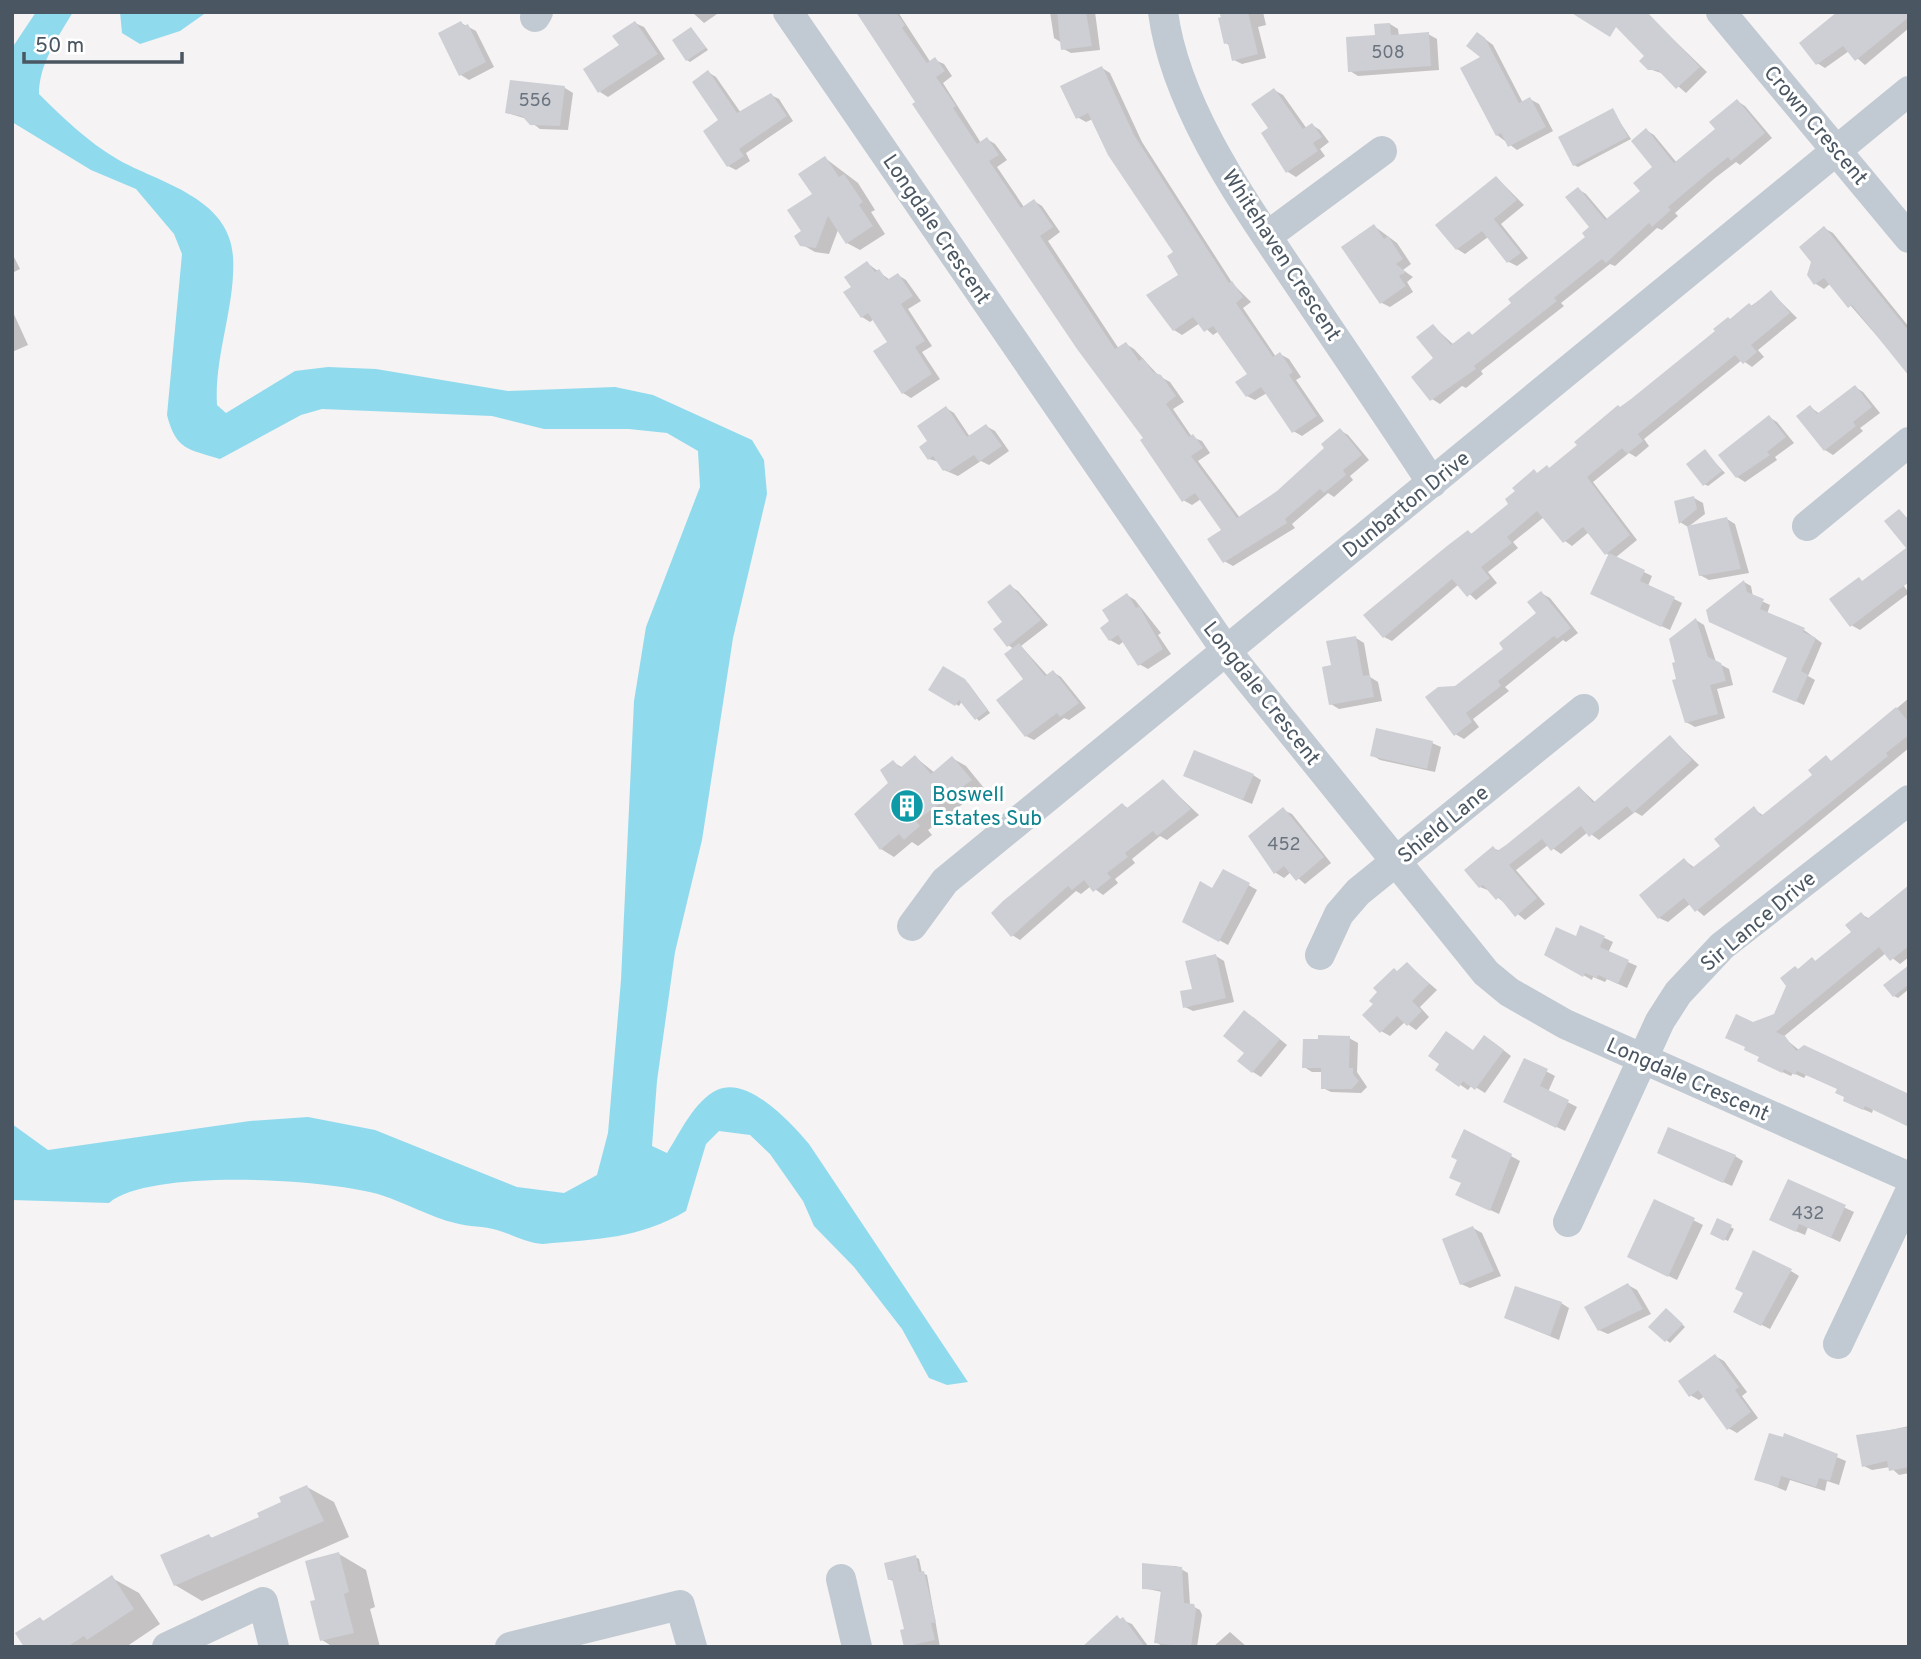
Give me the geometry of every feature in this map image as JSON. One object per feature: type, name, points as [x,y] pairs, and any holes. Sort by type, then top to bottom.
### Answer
[{"type":"street","name":"Longdale Crescent","points":[[789,12],[1227,652],[1486,973],[1508,992],[1565,1024],[1909,1177]]},
{"type":"street","name":"Whitehaven Crescent","points":[[1163,12],[1177,66],[1195,110],[1267,236],[1432,483]]},
{"type":"street","name":"Crown Crescent","points":[[1721,12],[1909,238]]},
{"type":"street","name":"Dunbarton Drive","points":[[912,926],[945,881],[1909,91]]},
{"type":"street","points":[[1267,236],[1382,151]]},
{"type":"street","points":[[1807,526],[1909,442]]},
{"type":"street","name":"Shield Lane","points":[[1320,954],[1339,914],[1358,892],[1584,709]]},
{"type":"street","name":"Sir Lance Drive","points":[[1568,1222],[1660,1021],[1700,967],[1722,946],[1909,800]]},
{"type":"street","points":[[1838,1344],[1909,1194]]},
{"type":"street","points":[[841,1580],[857,1647]]},
{"type":"street","points":[[167,1647],[263,1602],[274,1647]]},
{"type":"street","points":[[510,1647],[680,1605],[692,1647]]},
{"type":"water","points":[[36,12],[73,12],[46,61],[39,94],[76,129],[106,152],[189,194],[206,206],[219,219],[229,236],[233,275],[217,386],[217,405],[226,413],[295,371],[328,367],[376,369],[508,391],[615,387],[653,395],[752,440],[764,460],[767,494],[733,638],[702,840],[675,952],[657,1081],[652,1146],[667,1153],[694,1109],[717,1090],[729,1087],[742,1089],[768,1104],[809,1144],[968,1382],[947,1385],[929,1378],[902,1329],[854,1267],[814,1226],[803,1201],[770,1154],[750,1135],[719,1131],[706,1144],[686,1211],[634,1232],[581,1241],[537,1243],[492,1229],[446,1220],[381,1195],[356,1189],[283,1181],[199,1181],[161,1185],[130,1192],[109,1203],[12,1200],[12,1124],[48,1150],[250,1121],[308,1117],[375,1130],[517,1187],[564,1193],[597,1175],[608,1133],[621,980],[634,701],[646,627],[700,487],[698,451],[667,433],[629,429],[544,429],[492,416],[322,409],[301,415],[220,459],[199,453],[179,442],[167,415],[182,254],[174,234],[136,189],[91,170],[12,122],[12,48]]},
{"type":"water","points":[[120,12],[207,12],[180,31],[140,44],[122,33]]},
{"type":"building","points":[[856,12],[896,12],[905,25],[902,28],[927,63],[935,57],[945,71],[936,77],[956,106],[953,108],[977,144],[987,137],[999,155],[989,161],[1021,208],[1034,199],[1053,227],[1040,236],[1115,349],[1126,342],[1139,361],[1143,358],[1153,372],[1161,375],[1176,396],[1166,404],[1189,437],[1193,434],[1203,448],[1191,456],[1237,518],[1277,491],[1324,448],[1321,444],[1340,428],[1362,455],[1343,470],[1346,475],[1324,493],[1320,489],[1285,519],[1287,523],[1223,563],[1207,539],[1221,530],[1195,493],[1182,502],[1140,440],[1143,438],[1077,349],[912,104],[915,102]]},
{"type":"building","points":[[1057,12],[1086,12],[1092,46],[1061,50]]},
{"type":"building","points":[[1219,12],[1248,12],[1258,54],[1232,61],[1228,43],[1224,44]]},
{"type":"building","points":[[1570,12],[1647,12],[1700,67],[1676,89],[1658,70],[1648,70],[1639,61],[1644,56],[1616,27],[1610,37]]},
{"type":"building","points":[[1837,12],[1909,12],[1909,17],[1855,61],[1843,46],[1816,65],[1799,43]]},
{"type":"building","points":[[461,21],[464,26],[468,24],[486,62],[459,76],[438,33]]},
{"type":"building","points":[[635,21],[658,54],[598,93],[583,69],[619,45],[612,36]]},
{"type":"building","points":[[1390,23],[1391,35],[1429,32],[1431,66],[1348,72],[1346,37],[1375,35],[1374,24]]},
{"type":"building","points":[[691,27],[706,48],[686,61],[672,40]]},
{"type":"building","points":[[1477,32],[1485,38],[1519,103],[1530,97],[1546,127],[1508,147],[1501,133],[1496,136],[1460,68],[1480,57],[1466,46]]},
{"type":"building","points":[[1102,66],[1134,135],[1229,283],[1232,281],[1243,297],[1236,303],[1273,357],[1280,352],[1293,372],[1289,375],[1317,416],[1292,433],[1261,387],[1246,397],[1235,382],[1247,374],[1213,326],[1204,332],[1193,317],[1173,331],[1146,295],[1178,275],[1167,256],[1173,252],[1108,155],[1088,113],[1076,119],[1060,86]]},
{"type":"building","points":[[708,70],[737,113],[771,93],[787,116],[739,149],[744,156],[727,167],[703,131],[718,120],[692,82]]},
{"type":"building","points":[[510,80],[565,86],[560,126],[530,125],[522,116],[505,113]]},
{"type":"building","points":[[1274,88],[1303,129],[1312,123],[1322,137],[1313,143],[1318,151],[1286,173],[1261,133],[1268,128],[1251,104]]},
{"type":"building","points":[[1737,99],[1765,133],[1731,161],[1728,157],[1668,207],[1671,210],[1652,227],[1649,223],[1606,263],[1602,259],[1554,298],[1557,301],[1474,366],[1476,369],[1430,401],[1411,377],[1433,358],[1416,337],[1433,324],[1451,345],[1469,331],[1472,335],[1511,303],[1508,299],[1585,237],[1582,233],[1589,227],[1565,197],[1578,187],[1605,220],[1640,191],[1633,183],[1652,167],[1631,141],[1646,128],[1674,163],[1715,129],[1709,122]]},
{"type":"building","points":[[1613,108],[1628,137],[1573,166],[1558,137]]},
{"type":"building","points":[[825,156],[839,177],[844,174],[863,202],[859,205],[873,226],[846,244],[828,216],[816,248],[800,246],[794,236],[801,231],[787,210],[812,194],[798,174]]},
{"type":"building","points":[[1496,176],[1517,200],[1494,219],[1521,253],[1507,263],[1482,231],[1456,250],[1435,225]]},
{"type":"building","points":[[1374,224],[1384,239],[1388,236],[1403,259],[1396,264],[1406,272],[1399,276],[1406,286],[1380,304],[1341,247]]},
{"type":"building","points":[[1824,226],[1909,331],[1909,376],[1852,305],[1848,308],[1824,278],[1814,285],[1807,275],[1811,262],[1799,247]]},
{"type":"building","points":[[867,261],[875,272],[879,269],[887,280],[898,273],[913,296],[901,304],[925,341],[915,347],[932,374],[902,394],[873,351],[887,342],[868,313],[861,318],[843,292],[851,287],[844,277]]},
{"type":"building","points":[[1771,290],[1790,313],[1751,345],[1757,352],[1743,364],[1735,355],[1638,434],[1643,441],[1627,454],[1622,448],[1587,477],[1630,535],[1605,555],[1583,527],[1563,543],[1537,511],[1507,537],[1512,543],[1481,567],[1490,578],[1467,597],[1452,579],[1383,638],[1363,615],[1447,546],[1468,530],[1471,534],[1508,504],[1505,499],[1515,491],[1512,488],[1534,469],[1537,473],[1547,465],[1549,468],[1577,445],[1574,442],[1618,405],[1620,407],[1631,399],[1715,331],[1713,329],[1728,317],[1730,319],[1749,303],[1752,306]]},
{"type":"building","points":[[1855,385],[1872,407],[1853,422],[1856,426],[1824,451],[1796,416],[1810,405],[1817,414]]},
{"type":"building","points":[[946,406],[967,437],[986,424],[1002,446],[979,462],[974,455],[948,472],[946,469],[943,471],[933,456],[928,460],[919,447],[927,441],[917,426]]},
{"type":"building","points":[[1769,415],[1786,437],[1767,452],[1770,455],[1736,478],[1718,455]]},
{"type":"building","points":[[1705,449],[1722,471],[1703,486],[1686,464]]},
{"type":"building","points":[[1694,496],[1697,509],[1679,524],[1674,501]]},
{"type":"building","points":[[1899,509],[1909,520],[1909,582],[1850,627],[1829,599],[1859,577],[1862,581],[1906,548],[1884,521]]},
{"type":"building","points":[[1727,517],[1741,569],[1699,576],[1687,526]]},
{"type":"building","points":[[1609,553],[1645,570],[1640,581],[1675,597],[1661,627],[1590,594]]},
{"type":"building","points":[[1744,580],[1747,592],[1764,599],[1760,609],[1805,628],[1803,632],[1816,638],[1801,671],[1808,675],[1796,702],[1772,692],[1787,658],[1709,622],[1706,610]]},
{"type":"building","points":[[1010,584],[1041,620],[1007,647],[993,629],[1002,622],[987,602]]},
{"type":"building","points":[[1541,591],[1571,628],[1557,639],[1554,636],[1498,681],[1501,686],[1466,713],[1472,722],[1454,736],[1425,697],[1438,687],[1455,686],[1503,649],[1499,643],[1536,613],[1527,602]]},
{"type":"building","points":[[1127,593],[1136,608],[1139,606],[1163,649],[1138,666],[1118,635],[1109,641],[1100,628],[1109,621],[1102,610]]},
{"type":"building","points":[[1696,618],[1708,657],[1721,663],[1726,681],[1710,685],[1718,714],[1685,723],[1672,680],[1676,679],[1672,663],[1675,662],[1669,639]]},
{"type":"building","points":[[1356,636],[1363,676],[1370,675],[1374,697],[1329,705],[1322,667],[1331,665],[1326,641]]},
{"type":"building","points":[[1019,643],[1045,676],[1053,670],[1079,703],[1060,717],[1057,713],[1025,737],[996,700],[1023,679],[1004,654]]},
{"type":"building","points":[[943,666],[965,679],[988,710],[975,720],[959,700],[955,706],[928,690]]},
{"type":"building","points":[[1896,707],[1909,722],[1909,735],[1886,753],[1888,756],[1695,912],[1684,898],[1658,919],[1639,895],[1684,858],[1692,868],[1720,846],[1714,839],[1754,806],[1761,816],[1812,775],[1808,770],[1826,755],[1831,761]]},
{"type":"building","points":[[1376,728],[1433,741],[1427,769],[1370,756]]},
{"type":"building","points":[[1670,735],[1692,760],[1633,813],[1627,806],[1589,837],[1581,826],[1551,851],[1542,839],[1509,865],[1537,898],[1515,917],[1499,897],[1496,900],[1483,885],[1479,888],[1464,870],[1493,846],[1497,851],[1506,845],[1579,786],[1593,803]]},
{"type":"building","points":[[1194,750],[1254,774],[1243,800],[1183,776]]},
{"type":"building","name":"Boswell Estates Sub","points":[[915,755],[931,774],[952,756],[972,780],[916,821],[920,826],[904,840],[899,834],[880,850],[854,814],[888,783],[880,770],[893,760],[900,768]]},
{"type":"building","points":[[1163,779],[1191,809],[1157,836],[1153,831],[1125,853],[1128,857],[1107,873],[1111,878],[1093,892],[1084,880],[1072,890],[1068,886],[1011,937],[991,913],[1122,803],[1127,808]]},
{"type":"building","points":[[1283,807],[1324,857],[1296,881],[1284,866],[1274,874],[1248,836]]},
{"type":"building","points":[[1223,869],[1250,883],[1219,942],[1182,922],[1200,881],[1212,888]]},
{"type":"building","points":[[1909,885],[1909,946],[1890,961],[1879,947],[1776,1032],[1785,1036],[1796,1051],[1804,1045],[1909,1094],[1909,1127],[1865,1106],[1863,1110],[1843,1101],[1844,1097],[1835,1093],[1837,1089],[1797,1071],[1795,1075],[1784,1069],[1782,1073],[1757,1061],[1759,1057],[1725,1038],[1736,1014],[1753,1022],[1774,1014],[1786,986],[1780,978],[1795,966],[1798,969],[1812,957],[1815,961],[1851,932],[1845,925],[1861,912],[1867,919]]},
{"type":"building","points":[[1580,925],[1605,936],[1600,947],[1629,960],[1618,984],[1598,975],[1597,978],[1585,973],[1583,977],[1544,955],[1556,927],[1576,936]]},
{"type":"building","points":[[1216,954],[1226,998],[1183,1008],[1180,991],[1192,989],[1185,961]]},
{"type":"building","points":[[1407,962],[1429,984],[1412,1001],[1422,1011],[1407,1026],[1397,1016],[1380,1033],[1362,1015],[1373,1004],[1369,1001],[1377,992],[1373,988],[1394,968],[1397,971]]},
{"type":"building","points":[[1909,965],[1909,984],[1893,997],[1883,985]]},
{"type":"building","points":[[1244,1010],[1280,1039],[1252,1073],[1237,1061],[1244,1053],[1223,1036]]},
{"type":"building","points":[[1446,1031],[1473,1050],[1484,1035],[1504,1050],[1475,1090],[1463,1081],[1459,1087],[1435,1070],[1439,1064],[1428,1056]]},
{"type":"building","points":[[1318,1035],[1350,1036],[1349,1068],[1353,1068],[1353,1074],[1359,1081],[1352,1089],[1321,1089],[1321,1068],[1302,1068],[1303,1039],[1318,1039]]},
{"type":"building","points":[[1524,1058],[1548,1069],[1540,1086],[1569,1100],[1556,1128],[1503,1102]]},
{"type":"building","points":[[1668,1127],[1736,1155],[1723,1183],[1657,1153]]},
{"type":"building","points":[[1464,1129],[1512,1154],[1490,1211],[1455,1195],[1461,1183],[1449,1178],[1457,1160],[1451,1157]]},
{"type":"building","points":[[1788,1179],[1846,1205],[1831,1238],[1799,1224],[1796,1232],[1769,1220]]},
{"type":"building","points":[[1654,1199],[1695,1218],[1668,1277],[1627,1257]]},
{"type":"building","points":[[1717,1218],[1732,1225],[1724,1241],[1710,1234]]},
{"type":"building","points":[[1473,1226],[1494,1271],[1460,1285],[1442,1239]]},
{"type":"building","points":[[1753,1250],[1792,1269],[1761,1326],[1733,1312],[1743,1293],[1735,1289]]},
{"type":"building","points":[[1628,1283],[1643,1309],[1598,1331],[1584,1307]]},
{"type":"building","points":[[1515,1286],[1562,1302],[1550,1336],[1504,1318]]},
{"type":"building","points":[[1666,1308],[1683,1324],[1665,1342],[1648,1327]]},
{"type":"building","points":[[1715,1354],[1739,1387],[1735,1390],[1751,1412],[1727,1430],[1698,1390],[1689,1397],[1678,1381]]},
{"type":"building","points":[[1909,1427],[1909,1467],[1889,1471],[1887,1461],[1862,1467],[1856,1435]]},
{"type":"building","points":[[1769,1433],[1783,1437],[1784,1433],[1838,1454],[1830,1481],[1819,1478],[1816,1487],[1781,1476],[1778,1487],[1754,1480]]},
{"type":"building","points":[[307,1485],[324,1521],[174,1586],[160,1555],[209,1534],[211,1538],[259,1517],[257,1513],[281,1502],[279,1497]]},
{"type":"building","points":[[339,1552],[349,1592],[344,1594],[354,1633],[320,1641],[310,1601],[315,1600],[305,1561]]},
{"type":"building","points":[[916,1555],[919,1572],[924,1571],[936,1622],[931,1623],[935,1640],[904,1647],[900,1630],[904,1629],[892,1579],[888,1580],[884,1563]]},
{"type":"building","points":[[1142,1563],[1182,1567],[1184,1603],[1194,1604],[1196,1610],[1191,1647],[1154,1643],[1161,1590],[1142,1589]]},
{"type":"building","points":[[112,1575],[134,1609],[87,1640],[84,1636],[67,1647],[24,1647],[15,1633],[40,1617],[43,1621]]},
{"type":"building","points":[[1117,1615],[1120,1619],[1123,1617],[1145,1647],[1082,1647]]},
{"type":"place","name":"Boswell Estates Sub","points":[[907,806]]}]
